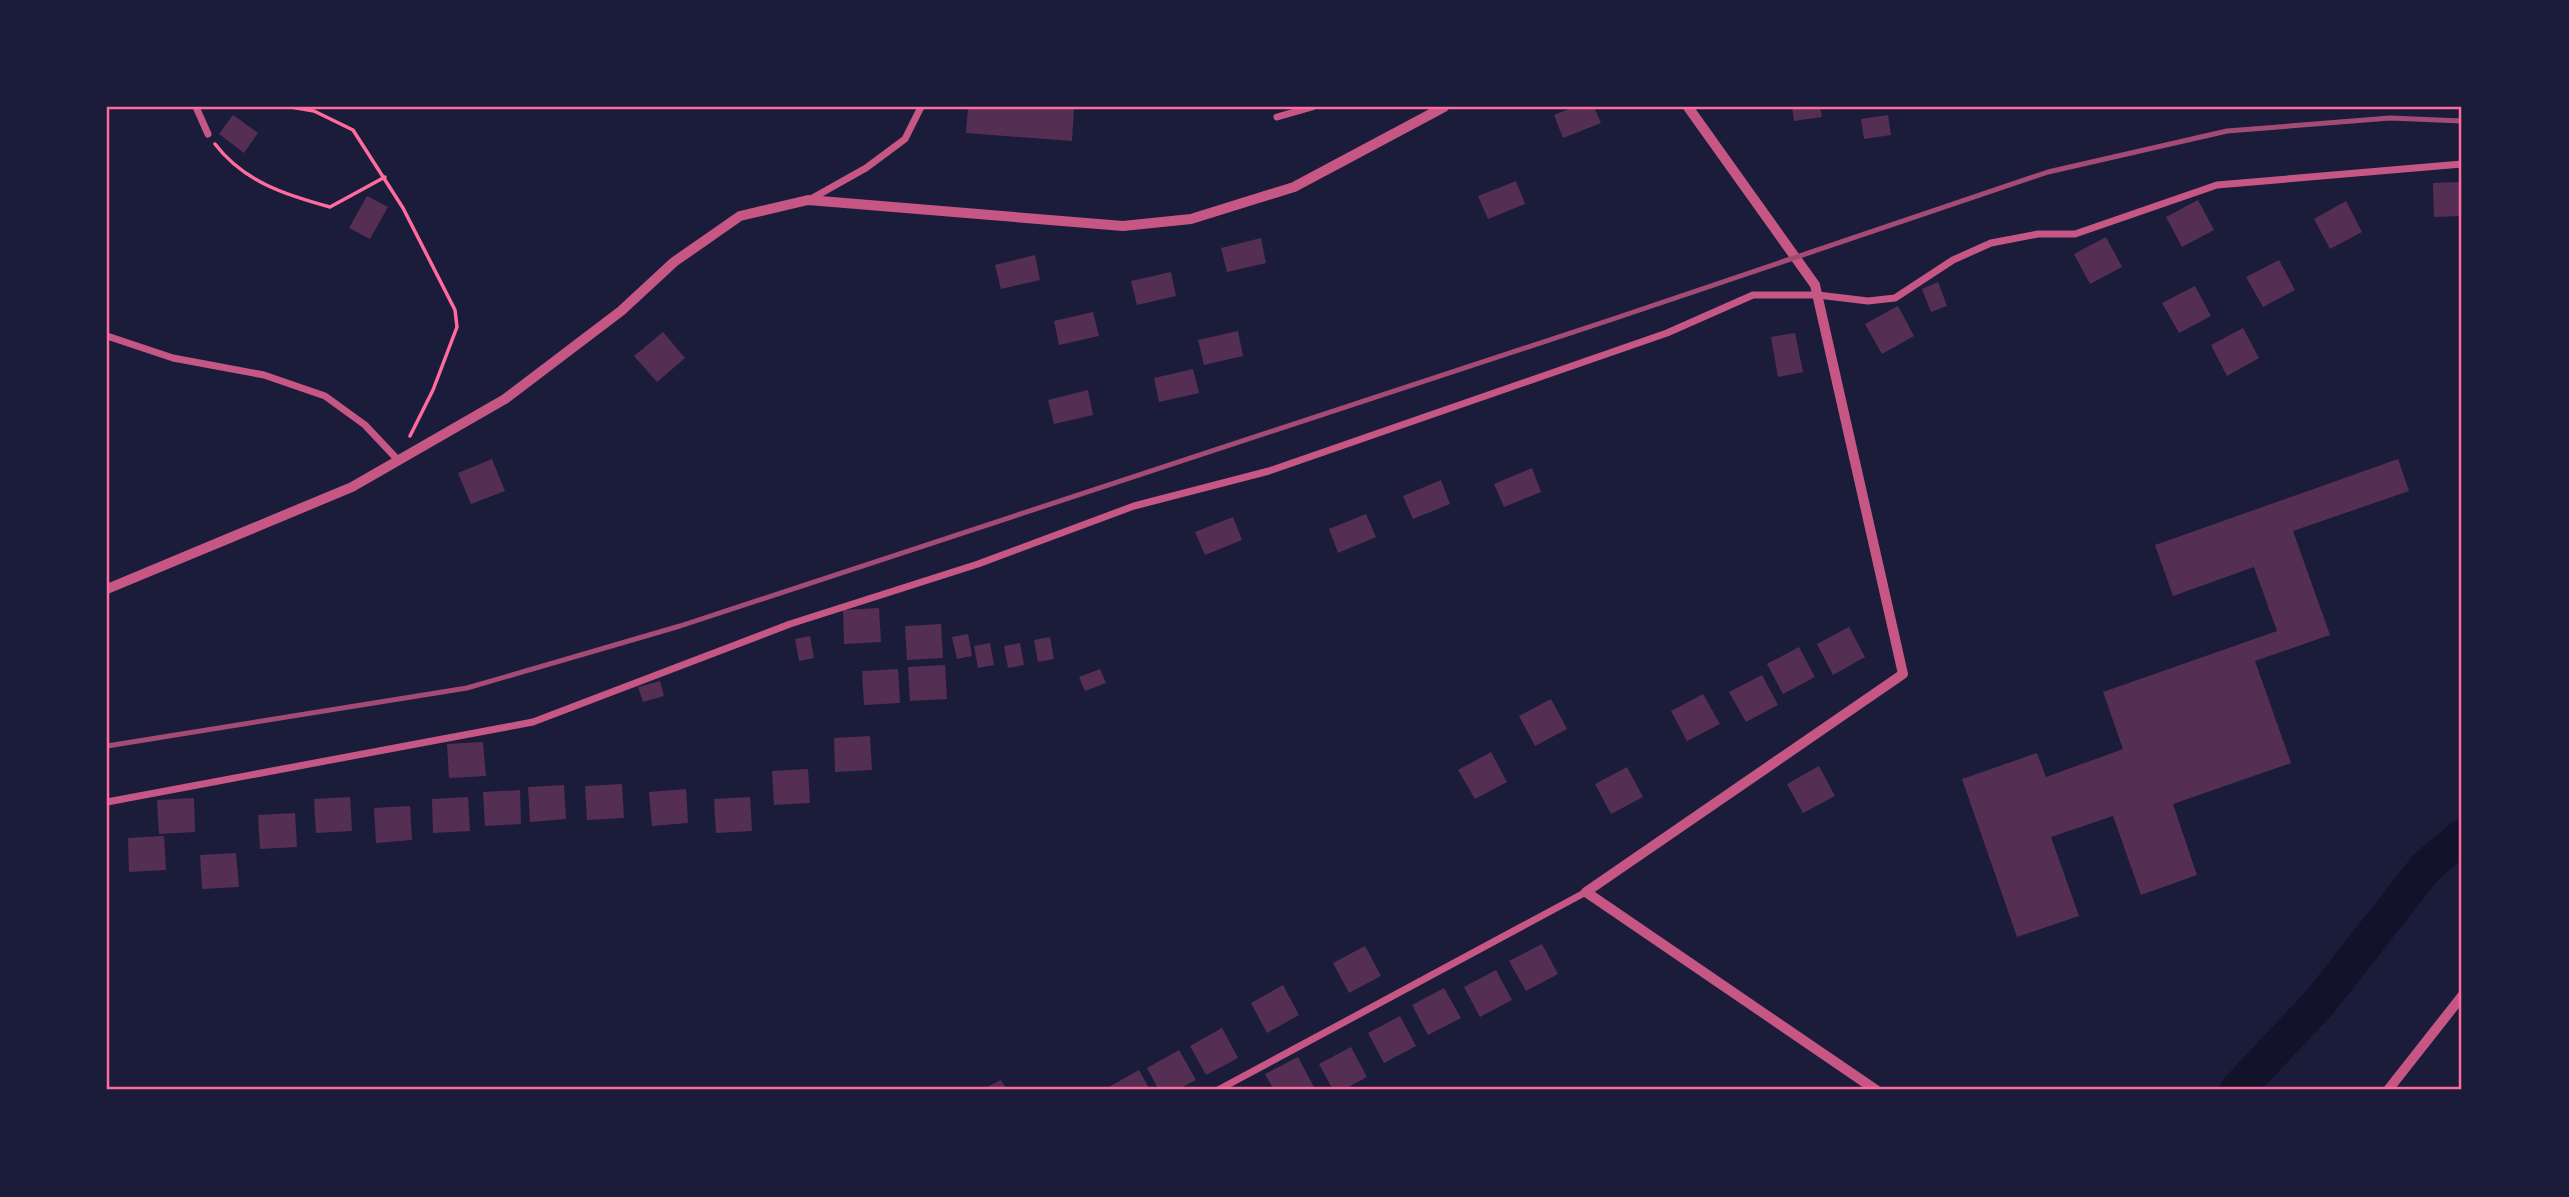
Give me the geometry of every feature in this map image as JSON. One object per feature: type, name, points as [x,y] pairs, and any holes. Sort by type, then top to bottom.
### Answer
[{"type":"street","points":[[195,107],[208,134]]},
{"type":"street","points":[[107,589],[352,487],[505,399],[621,311],[674,262],[740,216],[808,200],[866,168],[905,139],[921,107]]},
{"type":"street","points":[[1277,117],[1312,107]]},
{"type":"street","points":[[808,200],[1123,226],[1191,219],[1294,187],[1444,107]]},
{"type":"street","points":[[1218,1090],[1586,892],[1903,674],[1815,285],[1688,107]]},
{"type":"street","points":[[107,802],[533,722],[790,624],[978,564],[1134,506],[1269,471],[1654,338],[1753,295],[1818,295],[1868,301],[1895,298],[1953,260],[1991,243],[2038,234],[2075,234],[2217,185],[2462,164]]},
{"type":"street","points":[[107,336],[173,358],[264,374],[325,397],[365,425],[397,460]]},
{"type":"street","points":[[1586,892],[1876,1090]]},
{"type":"street","points":[[2388,1090],[2462,996]]},
{"type":"path","points":[[291,107],[314,111],[353,130],[385,177],[455,310],[457,327],[433,390],[397,460]]},
{"type":"path","points":[[208,134],[224,156],[263,186],[330,207],[385,177]]},
{"type":"building","points":[[968,107],[1074,107],[1072,141],[966,133]]},
{"type":"building","points":[[1574,107],[1594,107],[1601,123],[1563,138],[1554,115]]},
{"type":"building","points":[[1792,107],[1820,107],[1822,117],[1794,121]]},
{"type":"building","points":[[233,115],[258,133],[244,153],[219,134]]},
{"type":"building","points":[[1888,115],[1891,135],[1864,139],[1861,119]]},
{"type":"building","points":[[1516,181],[1525,204],[1488,219],[1478,196]]},
{"type":"building","points":[[2462,182],[2462,216],[2434,217],[2433,183]]},
{"type":"building","points":[[367,196],[388,207],[370,239],[349,228]]},
{"type":"building","points":[[2198,200],[2214,230],[2182,247],[2166,217]]},
{"type":"building","points":[[2346,201],[2362,232],[2330,249],[2314,219]]},
{"type":"building","points":[[2106,237],[2122,267],[2090,284],[2074,254]]},
{"type":"building","points":[[1261,238],[1266,263],[1227,272],[1221,248]]},
{"type":"building","points":[[1035,255],[1040,280],[1001,289],[995,265]]},
{"type":"building","points":[[2279,260],[2295,290],[2263,307],[2246,277]]},
{"type":"building","points":[[1171,272],[1176,296],[1137,305],[1131,281]]},
{"type":"building","points":[[1938,282],[1947,306],[1931,312],[1922,289]]},
{"type":"building","points":[[2195,286],[2211,316],[2179,333],[2162,303]]},
{"type":"building","points":[[1898,306],[1914,336],[1882,354],[1865,324]]},
{"type":"building","points":[[1093,312],[1099,336],[1059,345],[1054,321]]},
{"type":"building","points":[[2243,328],[2259,358],[2227,376],[2211,345]]},
{"type":"building","points":[[1238,331],[1243,356],[1204,365],[1198,340]]},
{"type":"building","points":[[663,332],[685,358],[657,382],[634,356]]},
{"type":"building","points":[[1795,333],[1803,372],[1778,377],[1771,337]]},
{"type":"building","points":[[1193,369],[1199,393],[1159,402],[1154,378]]},
{"type":"building","points":[[1088,390],[1093,415],[1054,424],[1048,400]]},
{"type":"building","points":[[492,459],[505,491],[471,504],[458,473]]},
{"type":"building","points":[[2398,459],[2409,491],[2293,531],[2330,635],[2255,661],[2291,763],[2173,804],[2197,875],[2141,895],[2113,816],[2051,837],[2079,916],[2017,937],[1962,779],[2037,753],[2046,777],[2123,749],[2103,692],[2277,631],[2254,567],[2173,596],[2155,545]]},
{"type":"building","points":[[1532,468],[1541,492],[1504,507],[1494,484]]},
{"type":"building","points":[[1441,480],[1450,504],[1413,519],[1403,496]]},
{"type":"building","points":[[1366,514],[1376,537],[1338,553],[1329,529]]},
{"type":"building","points":[[1233,517],[1242,540],[1205,555],[1195,532]]},
{"type":"building","points":[[879,608],[881,642],[844,644],[843,610]]},
{"type":"building","points":[[941,624],[943,658],[907,660],[905,626]]},
{"type":"building","points":[[1849,627],[1865,657],[1833,675],[1817,644]]},
{"type":"building","points":[[968,634],[972,656],[957,659],[952,637]]},
{"type":"building","points":[[810,636],[814,658],[799,661],[795,639]]},
{"type":"building","points":[[1050,637],[1054,659],[1038,662],[1034,640]]},
{"type":"building","points":[[990,643],[994,665],[978,668],[974,646]]},
{"type":"building","points":[[1020,643],[1024,665],[1008,668],[1004,646]]},
{"type":"building","points":[[1799,647],[1815,677],[1783,694],[1767,664]]},
{"type":"building","points":[[945,665],[947,699],[910,701],[908,667]]},
{"type":"building","points":[[898,669],[900,703],[864,705],[862,671]]},
{"type":"building","points":[[1100,669],[1106,683],[1085,691],[1079,677]]},
{"type":"building","points":[[1762,675],[1778,705],[1746,722],[1729,692]]},
{"type":"building","points":[[660,681],[664,696],[643,702],[638,687]]},
{"type":"building","points":[[1703,694],[1720,724],[1687,741],[1671,711]]},
{"type":"building","points":[[1551,699],[1567,729],[1535,746],[1519,716]]},
{"type":"building","points":[[870,736],[872,770],[835,772],[834,738]]},
{"type":"building","points":[[483,742],[486,776],[449,778],[447,744]]},
{"type":"building","points":[[1491,752],[1507,782],[1475,799],[1458,770]]},
{"type":"building","points":[[1819,766],[1835,796],[1803,813],[1787,784]]},
{"type":"building","points":[[1627,767],[1643,797],[1611,814],[1595,784]]},
{"type":"building","points":[[808,769],[810,803],[774,805],[772,771]]},
{"type":"building","points":[[622,784],[624,818],[587,820],[585,786]]},
{"type":"building","points":[[564,785],[566,819],[530,822],[528,787]]},
{"type":"building","points":[[686,789],[688,823],[652,826],[649,792]]},
{"type":"building","points":[[520,790],[521,824],[485,826],[483,792]]},
{"type":"building","points":[[350,797],[352,831],[316,833],[314,799]]},
{"type":"building","points":[[468,797],[470,831],[433,833],[432,799]]},
{"type":"building","points":[[750,797],[752,831],[716,833],[714,799]]},
{"type":"building","points":[[194,798],[195,832],[159,834],[157,800]]},
{"type":"building","points":[[410,806],[412,840],[376,843],[374,808]]},
{"type":"building","points":[[295,813],[297,847],[260,849],[258,815]]},
{"type":"building","points":[[164,836],[166,870],[129,872],[128,838]]},
{"type":"building","points":[[236,853],[239,887],[202,889],[200,855]]},
{"type":"building","points":[[1542,944],[1558,974],[1526,991],[1509,961]]},
{"type":"building","points":[[1365,946],[1381,976],[1349,993],[1333,963]]},
{"type":"building","points":[[1496,970],[1512,1000],[1480,1017],[1464,987]]},
{"type":"building","points":[[1283,985],[1299,1015],[1267,1033],[1251,1003]]},
{"type":"building","points":[[1444,988],[1461,1018],[1428,1035],[1412,1005]]},
{"type":"building","points":[[1400,1016],[1416,1046],[1384,1063],[1368,1033]]},
{"type":"building","points":[[1222,1028],[1238,1058],[1206,1075],[1190,1046]]},
{"type":"building","points":[[1351,1047],[1367,1077],[1343,1090],[1333,1090],[1319,1064]]},
{"type":"building","points":[[1179,1050],[1196,1080],[1177,1090],[1159,1090],[1147,1068]]},
{"type":"building","points":[[1298,1057],[1314,1087],[1308,1090],[1274,1090],[1265,1074]]},
{"type":"building","points":[[1139,1070],[1150,1090],[1108,1090],[1107,1088]]},
{"type":"building","points":[[1001,1080],[1007,1090],[981,1090]]},
{"type":"waterway","points":[[2237,1090],[2320,1002],[2426,867],[2462,837]]},
{"type":"railway","points":[[107,746],[467,688],[680,626],[1613,319],[2048,172],[2227,131],[2390,118],[2462,121]]}]
